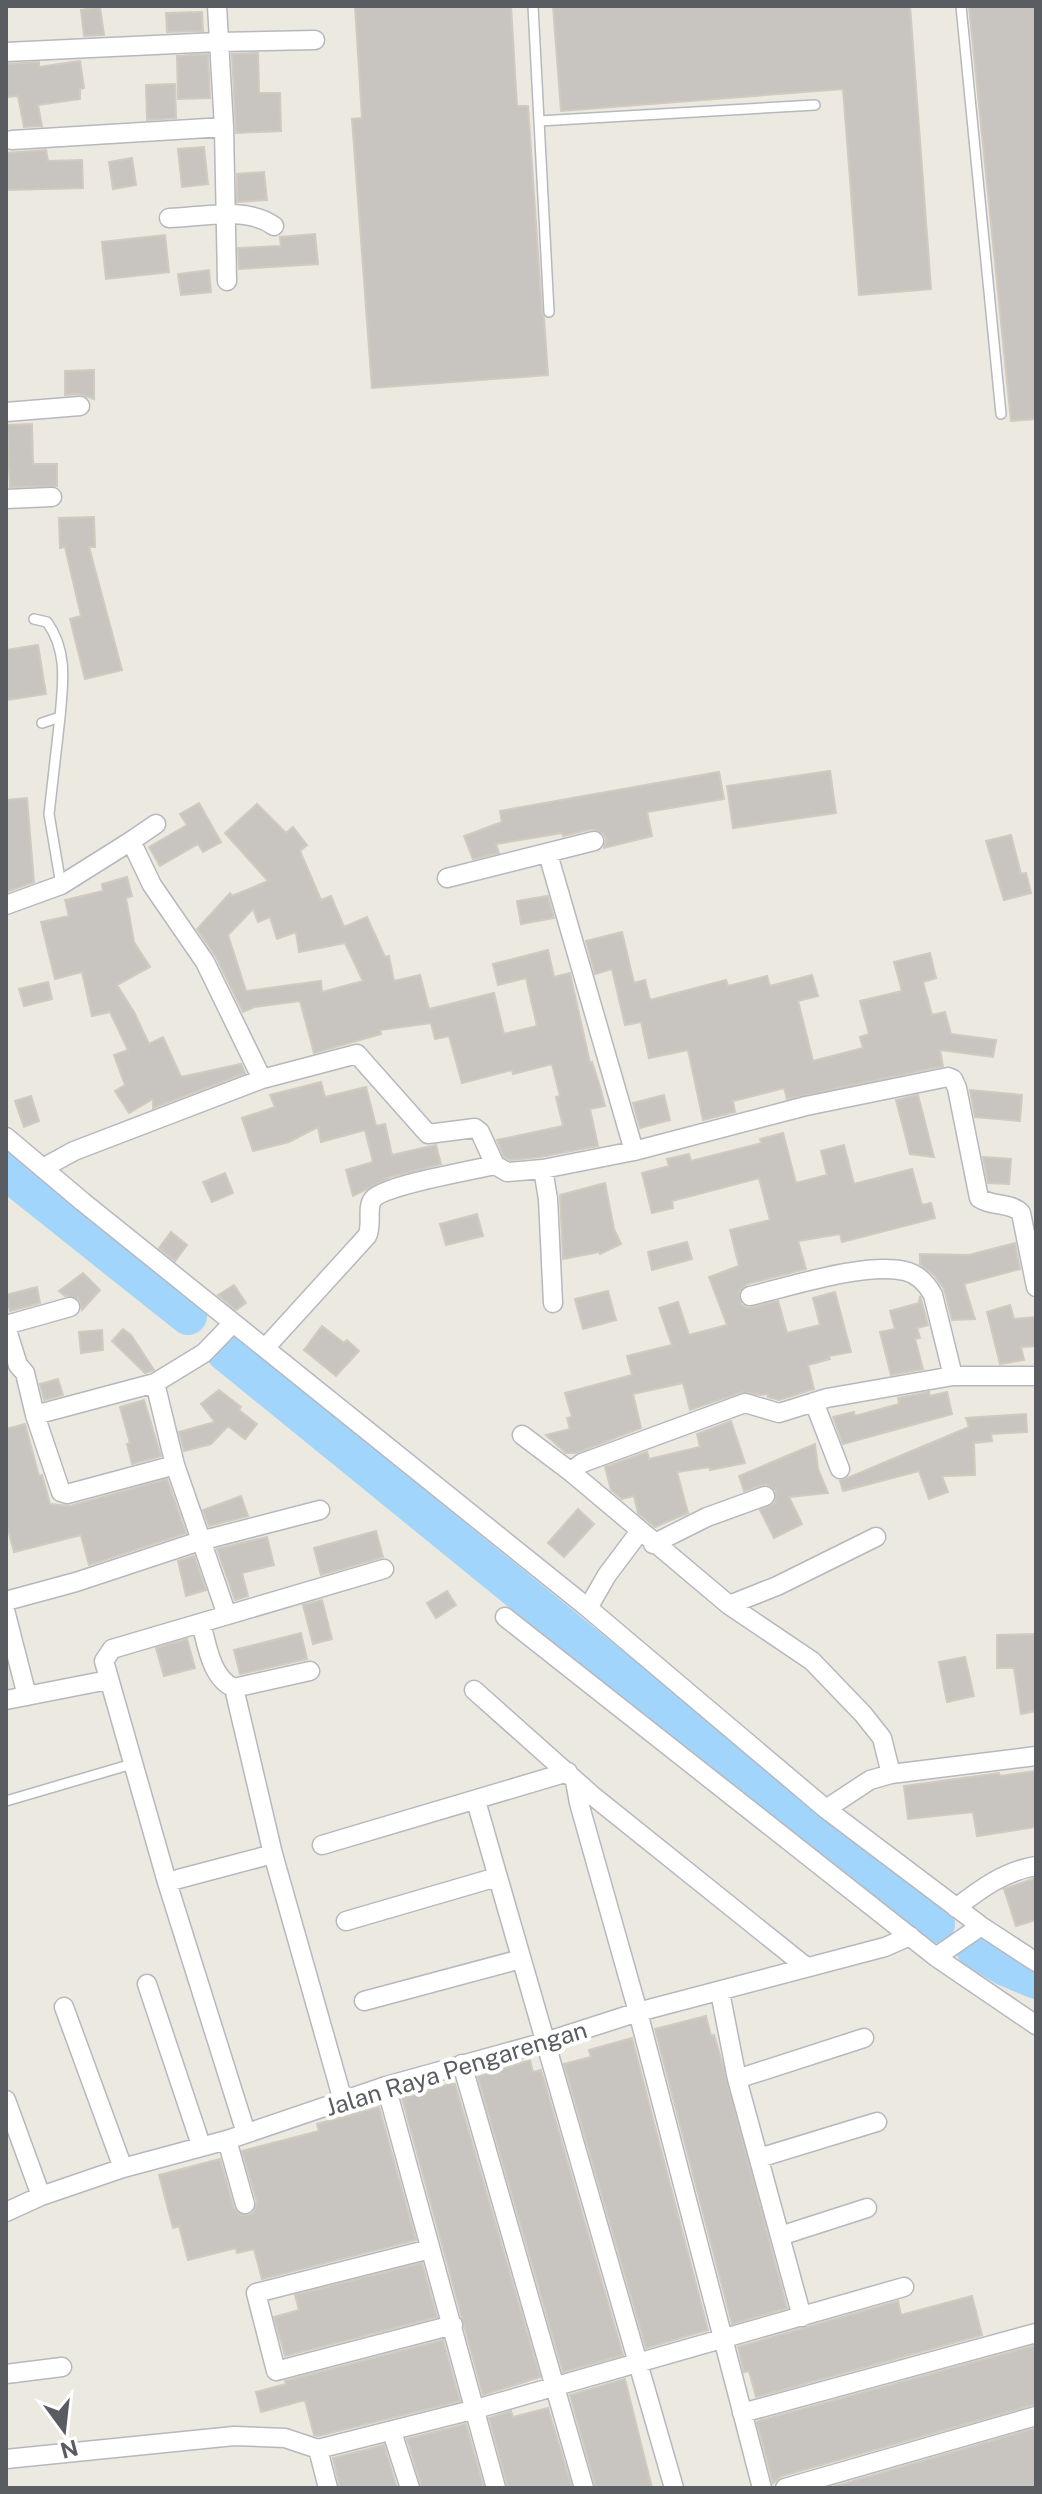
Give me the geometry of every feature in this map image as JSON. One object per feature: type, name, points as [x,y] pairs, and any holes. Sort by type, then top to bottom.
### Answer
[{"type":"street","points":[[217,6],[224,127],[227,281]]},
{"type":"street","points":[[6,52],[315,40]]},
{"type":"street","points":[[12,140],[224,127]]},
{"type":"street","points":[[169,218],[263,218],[274,226]]},
{"type":"street","points":[[6,412],[80,406]]},
{"type":"street","points":[[6,499],[52,497]]},
{"type":"street","points":[[6,905],[61,885],[156,824]]},
{"type":"street","points":[[131,841],[152,885],[205,962],[262,1079]]},
{"type":"street","points":[[447,878],[594,841]]},
{"type":"street","points":[[548,854],[634,1151]]},
{"type":"street","points":[[43,1168],[74,1151],[262,1079],[357,1054],[428,1134],[475,1128],[480,1132],[495,1165],[507,1172],[543,1169],[634,1151],[806,1106],[948,1077],[953,1079],[957,1088],[979,1198],[985,1203],[1016,1208],[1021,1213],[1036,1287]]},
{"type":"street","points":[[6,1137],[228,1329],[266,1347],[588,1608],[826,1809],[956,1908],[968,1937],[1036,1962]]},
{"type":"street","points":[[266,1347],[367,1236],[374,1199],[399,1187],[495,1165]]},
{"type":"street","points":[[543,1169],[549,1211],[553,1303]]},
{"type":"street","points":[[750,1296],[872,1269],[908,1272],[928,1285],[933,1295],[953,1376]]},
{"type":"street","points":[[70,1307],[6,1326],[12,1365],[25,1373],[58,1487],[64,1494],[175,1465]]},
{"type":"street","points":[[35,1415],[155,1383],[204,1353],[228,1329]]},
{"type":"street","points":[[571,1472],[582,1463],[745,1403],[779,1413],[814,1402],[953,1376],[1036,1376]]},
{"type":"street","points":[[155,1383],[175,1465],[227,1615]]},
{"type":"street","points":[[814,1402],[840,1469]]},
{"type":"street","points":[[522,1435],[571,1472],[729,1605],[812,1661],[882,1738],[891,1774]]},
{"type":"street","points":[[588,1608],[607,1575],[647,1537],[765,1496]]},
{"type":"street","points":[[6,1601],[76,1582],[200,1541],[320,1510]]},
{"type":"street","points":[[729,1605],[777,1586],[876,1537]]},
{"type":"street","points":[[246,2133],[167,1882],[104,1661],[112,1649],[384,1569]]},
{"type":"street","points":[[6,1614],[27,1696]]},
{"type":"street","points":[[505,1617],[936,1957],[1036,2025]]},
{"type":"street","points":[[201,1623],[217,1674],[224,1684],[234,1688],[310,1671]]},
{"type":"street","points":[[6,1700],[108,1680]]},
{"type":"street","points":[[234,1688],[273,1854],[343,2101]]},
{"type":"street","points":[[474,1690],[572,1776],[805,1966]]},
{"type":"street","points":[[826,1809],[870,1780],[891,1774],[1036,1756]]},
{"type":"street","points":[[322,1845],[572,1776]]},
{"type":"street","points":[[572,1776],[638,2012],[762,2488]]},
{"type":"street","points":[[476,1801],[674,2488]]},
{"type":"street","points":[[167,1882],[273,1854]]},
{"type":"street","points":[[956,1908],[1006,1874],[1036,1866]]},
{"type":"street","points":[[346,1921],[497,1877]]},
{"type":"street","name":"Jalan Raya Pengarengan","points":[[6,2212],[41,2196],[123,2168],[227,2140],[386,2086],[545,2042],[638,2012],[885,1947],[910,1936]]},
{"type":"street","points":[[936,1957],[968,1937]]},
{"type":"street","points":[[364,2001],[521,1959]]},
{"type":"street","points":[[147,1984],[201,2145]]},
{"type":"street","points":[[720,1992],[737,2079],[802,2317]]},
{"type":"street","points":[[64,2007],[123,2168]]},
{"type":"street","points":[[737,2079],[864,2038]]},
{"type":"street","points":[[462,2064],[584,2488]]},
{"type":"street","points":[[386,2086],[496,2488]]},
{"type":"street","points":[[6,2100],[41,2196]]},
{"type":"street","points":[[759,2158],[877,2122]]},
{"type":"street","points":[[227,2140],[245,2204]]},
{"type":"street","points":[[780,2236],[867,2208]]},
{"type":"street","points":[[430,2249],[256,2293],[276,2371],[453,2325]]},
{"type":"street","points":[[6,2459],[234,2436],[285,2438],[318,2449],[476,2409],[904,2287]]},
{"type":"street","points":[[742,2413],[1036,2333]]},
{"type":"street","points":[[6,2374],[62,2367]]},
{"type":"street","points":[[785,2488],[1036,2416]]},
{"type":"street","points":[[392,2432],[410,2488]]},
{"type":"street","points":[[318,2449],[328,2488]]},
{"type":"lane","points":[[533,6],[549,312]]},
{"type":"lane","points":[[961,6],[1001,414]]},
{"type":"lane","points":[[539,121],[815,105]]},
{"type":"lane","points":[[34,619],[47,622],[61,646],[60,717],[49,814],[61,885]]},
{"type":"lane","points":[[42,723],[60,717]]},
{"type":"lane","points":[[6,1801],[132,1764]]},
{"type":"building","points":[[355,6],[511,6],[517,106],[528,106],[548,375],[372,388],[352,119],[362,118]]},
{"type":"building","points":[[553,6],[910,6],[931,289],[859,295],[843,89],[561,111]]},
{"type":"building","points":[[969,6],[1036,6],[1036,419],[1011,421]]},
{"type":"building","points":[[100,7],[104,35],[84,36],[81,10]]},
{"type":"building","points":[[202,12],[203,31],[167,32],[166,13]]},
{"type":"building","points":[[258,53],[259,93],[280,93],[281,131],[236,133],[232,54]]},
{"type":"building","points":[[208,54],[210,98],[178,99],[177,56]]},
{"type":"building","points":[[80,61],[84,88],[80,89],[80,99],[38,105],[42,126],[24,127],[18,96],[6,97],[6,64],[39,62],[39,67]]},
{"type":"building","points":[[175,84],[176,118],[147,120],[146,85]]},
{"type":"building","points":[[204,147],[208,184],[182,187],[178,149]]},
{"type":"building","points":[[46,150],[48,161],[82,160],[83,188],[6,190],[6,153]]},
{"type":"building","points":[[132,158],[136,185],[113,189],[109,162]]},
{"type":"building","points":[[264,172],[267,200],[237,202],[237,174]]},
{"type":"building","points":[[315,234],[318,264],[239,269],[238,248],[281,246],[280,237]]},
{"type":"building","points":[[165,235],[169,272],[106,279],[102,242]]},
{"type":"building","points":[[209,270],[211,292],[181,295],[178,274]]},
{"type":"building","points":[[94,370],[94,399],[80,394],[65,395],[65,371]]},
{"type":"building","points":[[32,424],[33,464],[57,464],[57,486],[10,487],[7,425]]},
{"type":"building","points":[[94,517],[95,547],[89,547],[122,670],[85,679],[70,619],[81,616],[65,547],[60,548],[59,518]]},
{"type":"building","points":[[38,645],[46,694],[6,700],[6,650]]},
{"type":"building","points":[[830,771],[836,813],[733,828],[727,786]]},
{"type":"building","points":[[719,772],[724,799],[647,812],[652,836],[604,848],[606,839],[603,833],[592,829],[563,836],[562,833],[496,844],[499,853],[473,859],[464,836],[502,822],[500,811]]},
{"type":"building","points":[[27,798],[34,882],[6,892],[6,800]]},
{"type":"building","points":[[199,803],[221,842],[203,852],[198,844],[160,866],[149,847],[187,825],[180,814]]},
{"type":"building","points":[[257,804],[286,833],[293,827],[307,845],[300,851],[321,900],[331,896],[344,927],[367,917],[385,957],[389,956],[394,981],[420,975],[429,1009],[494,993],[504,1034],[537,1026],[526,978],[498,985],[493,964],[548,950],[554,977],[570,973],[590,1063],[605,1106],[590,1109],[598,1146],[540,1157],[510,1160],[504,1157],[497,1140],[563,1126],[552,1064],[462,1083],[449,1036],[435,1039],[431,1023],[380,1030],[381,1034],[314,1053],[300,1001],[254,1007],[243,1012],[216,957],[197,929],[230,893],[232,896],[268,881],[225,833]],"holes":[[[253,909],[258,922],[270,917],[277,939],[296,932],[299,952],[345,943],[363,981],[322,992],[321,981],[246,991],[228,935]]]},
{"type":"building","points":[[1011,835],[1021,874],[1026,873],[1031,893],[1004,900],[986,841]]},
{"type":"building","points":[[127,877],[132,896],[126,898],[134,942],[150,967],[117,985],[149,1044],[163,1037],[181,1077],[241,1064],[245,1073],[153,1108],[153,1099],[129,1113],[115,1091],[125,1085],[114,1055],[128,1050],[110,1012],[92,1016],[82,972],[55,979],[41,922],[69,916],[65,900],[103,891],[102,884]]},
{"type":"building","points":[[548,896],[554,918],[521,924],[517,901]]},
{"type":"building","points":[[622,932],[634,983],[645,980],[650,1000],[726,980],[728,986],[767,976],[770,986],[812,975],[818,996],[798,1001],[813,1061],[863,1048],[860,1037],[869,1034],[860,1001],[902,991],[894,962],[930,953],[936,978],[923,982],[932,1015],[945,1012],[951,1034],[996,1040],[993,1057],[940,1050],[943,1066],[787,1099],[784,1088],[733,1101],[735,1112],[703,1120],[688,1050],[649,1058],[641,1022],[625,1025],[612,969],[595,974],[586,941]]},
{"type":"building","points":[[48,982],[52,999],[24,1006],[19,989]]},
{"type":"building","points":[[321,1082],[325,1097],[366,1087],[376,1126],[385,1124],[392,1155],[436,1145],[441,1164],[390,1177],[353,1196],[346,1170],[373,1162],[365,1130],[321,1142],[318,1127],[289,1142],[253,1151],[242,1118],[275,1107],[270,1095]]},
{"type":"building","points":[[970,1090],[1022,1095],[1020,1121],[975,1117]]},
{"type":"building","points":[[664,1095],[670,1120],[640,1128],[633,1103]]},
{"type":"building","points":[[918,1095],[934,1157],[910,1154],[896,1100]]},
{"type":"building","points":[[31,1096],[39,1121],[24,1127],[15,1101]]},
{"type":"building","points":[[783,1133],[796,1183],[827,1175],[821,1151],[844,1145],[854,1184],[912,1169],[922,1205],[931,1203],[935,1218],[842,1242],[840,1234],[798,1241],[806,1269],[747,1284],[739,1292],[741,1304],[748,1308],[778,1301],[787,1333],[820,1325],[813,1298],[835,1292],[851,1352],[829,1356],[830,1359],[808,1365],[814,1389],[779,1400],[768,1397],[768,1394],[742,1392],[690,1410],[683,1383],[633,1394],[641,1428],[576,1453],[566,1453],[546,1435],[570,1429],[567,1418],[572,1417],[565,1393],[632,1375],[627,1356],[672,1345],[659,1308],[678,1302],[689,1335],[727,1325],[709,1277],[739,1266],[730,1230],[770,1220],[759,1178],[672,1201],[673,1208],[652,1213],[642,1173],[669,1166],[667,1159],[689,1154],[691,1161],[762,1143],[760,1139]]},
{"type":"building","points":[[983,1157],[1011,1159],[1009,1184],[988,1183]]},
{"type":"building","points":[[225,1173],[233,1193],[212,1202],[203,1182]]},
{"type":"building","points":[[605,1183],[614,1229],[621,1244],[600,1254],[563,1259],[560,1195]]},
{"type":"building","points":[[477,1214],[483,1236],[446,1245],[440,1224]]},
{"type":"building","points":[[171,1232],[187,1245],[175,1261],[159,1248]]},
{"type":"building","points":[[687,1242],[692,1259],[652,1270],[648,1252]]},
{"type":"building","points":[[1015,1243],[1020,1269],[964,1284],[975,1319],[952,1320],[944,1289],[934,1275],[920,1264],[920,1254],[969,1255]]},
{"type":"building","points":[[83,1273],[100,1290],[82,1310],[78,1298],[65,1296],[59,1291]]},
{"type":"building","points":[[234,1285],[246,1303],[236,1310],[218,1295]]},
{"type":"building","points":[[37,1287],[40,1303],[10,1311],[6,1295]]},
{"type":"building","points":[[608,1291],[616,1320],[583,1329],[575,1299]]},
{"type":"building","points":[[920,1296],[928,1325],[917,1328],[920,1338],[915,1339],[923,1369],[891,1375],[880,1332],[895,1329],[890,1311],[919,1303]]},
{"type":"building","points":[[1010,1305],[1014,1319],[1036,1317],[1036,1346],[1021,1347],[1024,1360],[1000,1364],[987,1312]]},
{"type":"building","points":[[322,1326],[359,1351],[336,1376],[304,1350]]},
{"type":"building","points":[[123,1329],[131,1335],[154,1370],[145,1373],[112,1341]]},
{"type":"building","points":[[102,1330],[103,1350],[81,1353],[79,1332]]},
{"type":"building","points":[[58,1379],[63,1395],[44,1400],[40,1384]]},
{"type":"building","points":[[219,1390],[257,1424],[245,1439],[228,1426],[211,1444],[184,1451],[179,1432],[215,1422],[201,1404]]},
{"type":"building","points":[[929,1392],[930,1396],[947,1392],[952,1414],[843,1444],[833,1417],[854,1412],[855,1416],[899,1404],[898,1398]]},
{"type":"building","points":[[144,1400],[161,1456],[132,1464],[120,1407]]},
{"type":"building","points":[[1026,1414],[1027,1432],[991,1434],[992,1441],[974,1443],[975,1475],[942,1476],[948,1492],[929,1499],[919,1471],[843,1491],[840,1481],[969,1427],[966,1418]]},
{"type":"building","points":[[731,1421],[745,1463],[677,1472],[688,1513],[655,1527],[638,1513],[634,1496],[622,1499],[611,1490],[605,1467],[647,1452],[649,1459],[700,1447],[697,1434]]},
{"type":"building","points":[[25,1424],[50,1504],[70,1506],[167,1479],[186,1533],[89,1565],[81,1535],[14,1552],[6,1522],[6,1429]]},
{"type":"building","points":[[815,1444],[818,1469],[828,1493],[789,1497],[802,1524],[774,1538],[760,1510],[775,1503],[776,1491],[766,1484],[744,1491],[739,1476]]},
{"type":"building","points":[[241,1496],[248,1516],[209,1526],[203,1510]]},
{"type":"building","points":[[578,1509],[594,1524],[564,1557],[548,1543]]},
{"type":"building","points":[[376,1531],[383,1557],[321,1575],[314,1548]]},
{"type":"building","points":[[267,1537],[274,1565],[242,1573],[248,1596],[235,1600],[217,1549]]},
{"type":"building","points":[[194,1556],[206,1590],[186,1596],[178,1561]]},
{"type":"building","points":[[447,1591],[456,1605],[436,1618],[427,1603]]},
{"type":"building","points":[[322,1600],[332,1639],[313,1644],[303,1605]]},
{"type":"building","points":[[301,1633],[307,1659],[240,1674],[234,1650]]},
{"type":"building","points":[[1036,1634],[1036,1711],[1021,1714],[1014,1668],[997,1668],[997,1635]]},
{"type":"building","points":[[187,1639],[195,1668],[164,1676],[156,1648]]},
{"type":"building","points":[[965,1657],[974,1696],[947,1702],[939,1662]]},
{"type":"building","points":[[1036,1771],[1036,1827],[977,1836],[973,1812],[908,1819],[904,1786]]},
{"type":"building","points":[[1036,1878],[1036,1920],[1016,1926],[1004,1889]]},
{"type":"building","points":[[706,2016],[718,2048],[787,2308],[732,2324],[655,2029]]},
{"type":"building","points":[[632,2038],[708,2330],[646,2348],[564,2064],[591,2057],[589,2050]]},
{"type":"building","points":[[530,2060],[533,2072],[541,2070],[623,2355],[563,2372],[478,2077]]},
{"type":"building","points":[[455,2084],[540,2377],[483,2395],[402,2098]]},
{"type":"building","points":[[379,2107],[416,2240],[262,2279],[254,2249],[237,2253],[236,2248],[188,2260],[179,2226],[173,2228],[159,2175],[220,2159],[234,2208],[241,2215],[249,2215],[254,2212],[257,2202],[242,2151],[319,2131],[317,2124]]},
{"type":"building","points":[[422,2263],[437,2317],[285,2356],[274,2317],[299,2310],[295,2295]]},
{"type":"building","points":[[972,2296],[982,2335],[756,2397],[749,2371],[744,2372],[738,2347],[898,2301],[901,2315]]},
{"type":"building","points":[[443,2340],[460,2401],[318,2436],[314,2435],[305,2400],[261,2412],[256,2392],[286,2384],[285,2381]]},
{"type":"building","points":[[1036,2345],[1036,2404],[782,2476],[773,2483],[757,2422]]},
{"type":"building","points":[[625,2379],[652,2488],[596,2488],[570,2395]]},
{"type":"building","points":[[548,2408],[572,2488],[508,2488],[489,2418],[511,2411],[513,2417]]},
{"type":"building","points":[[466,2424],[484,2488],[422,2488],[407,2439]]},
{"type":"building","points":[[1036,2428],[1036,2488],[829,2488]]},
{"type":"building","points":[[384,2445],[397,2488],[340,2488],[333,2458]]},
{"type":"waterway","points":[[6,1171],[188,1316]]},
{"type":"waterway","points":[[225,1352],[631,1682],[936,1924]]},
{"type":"waterway","points":[[975,1949],[1005,1967],[1036,1980]]}]
